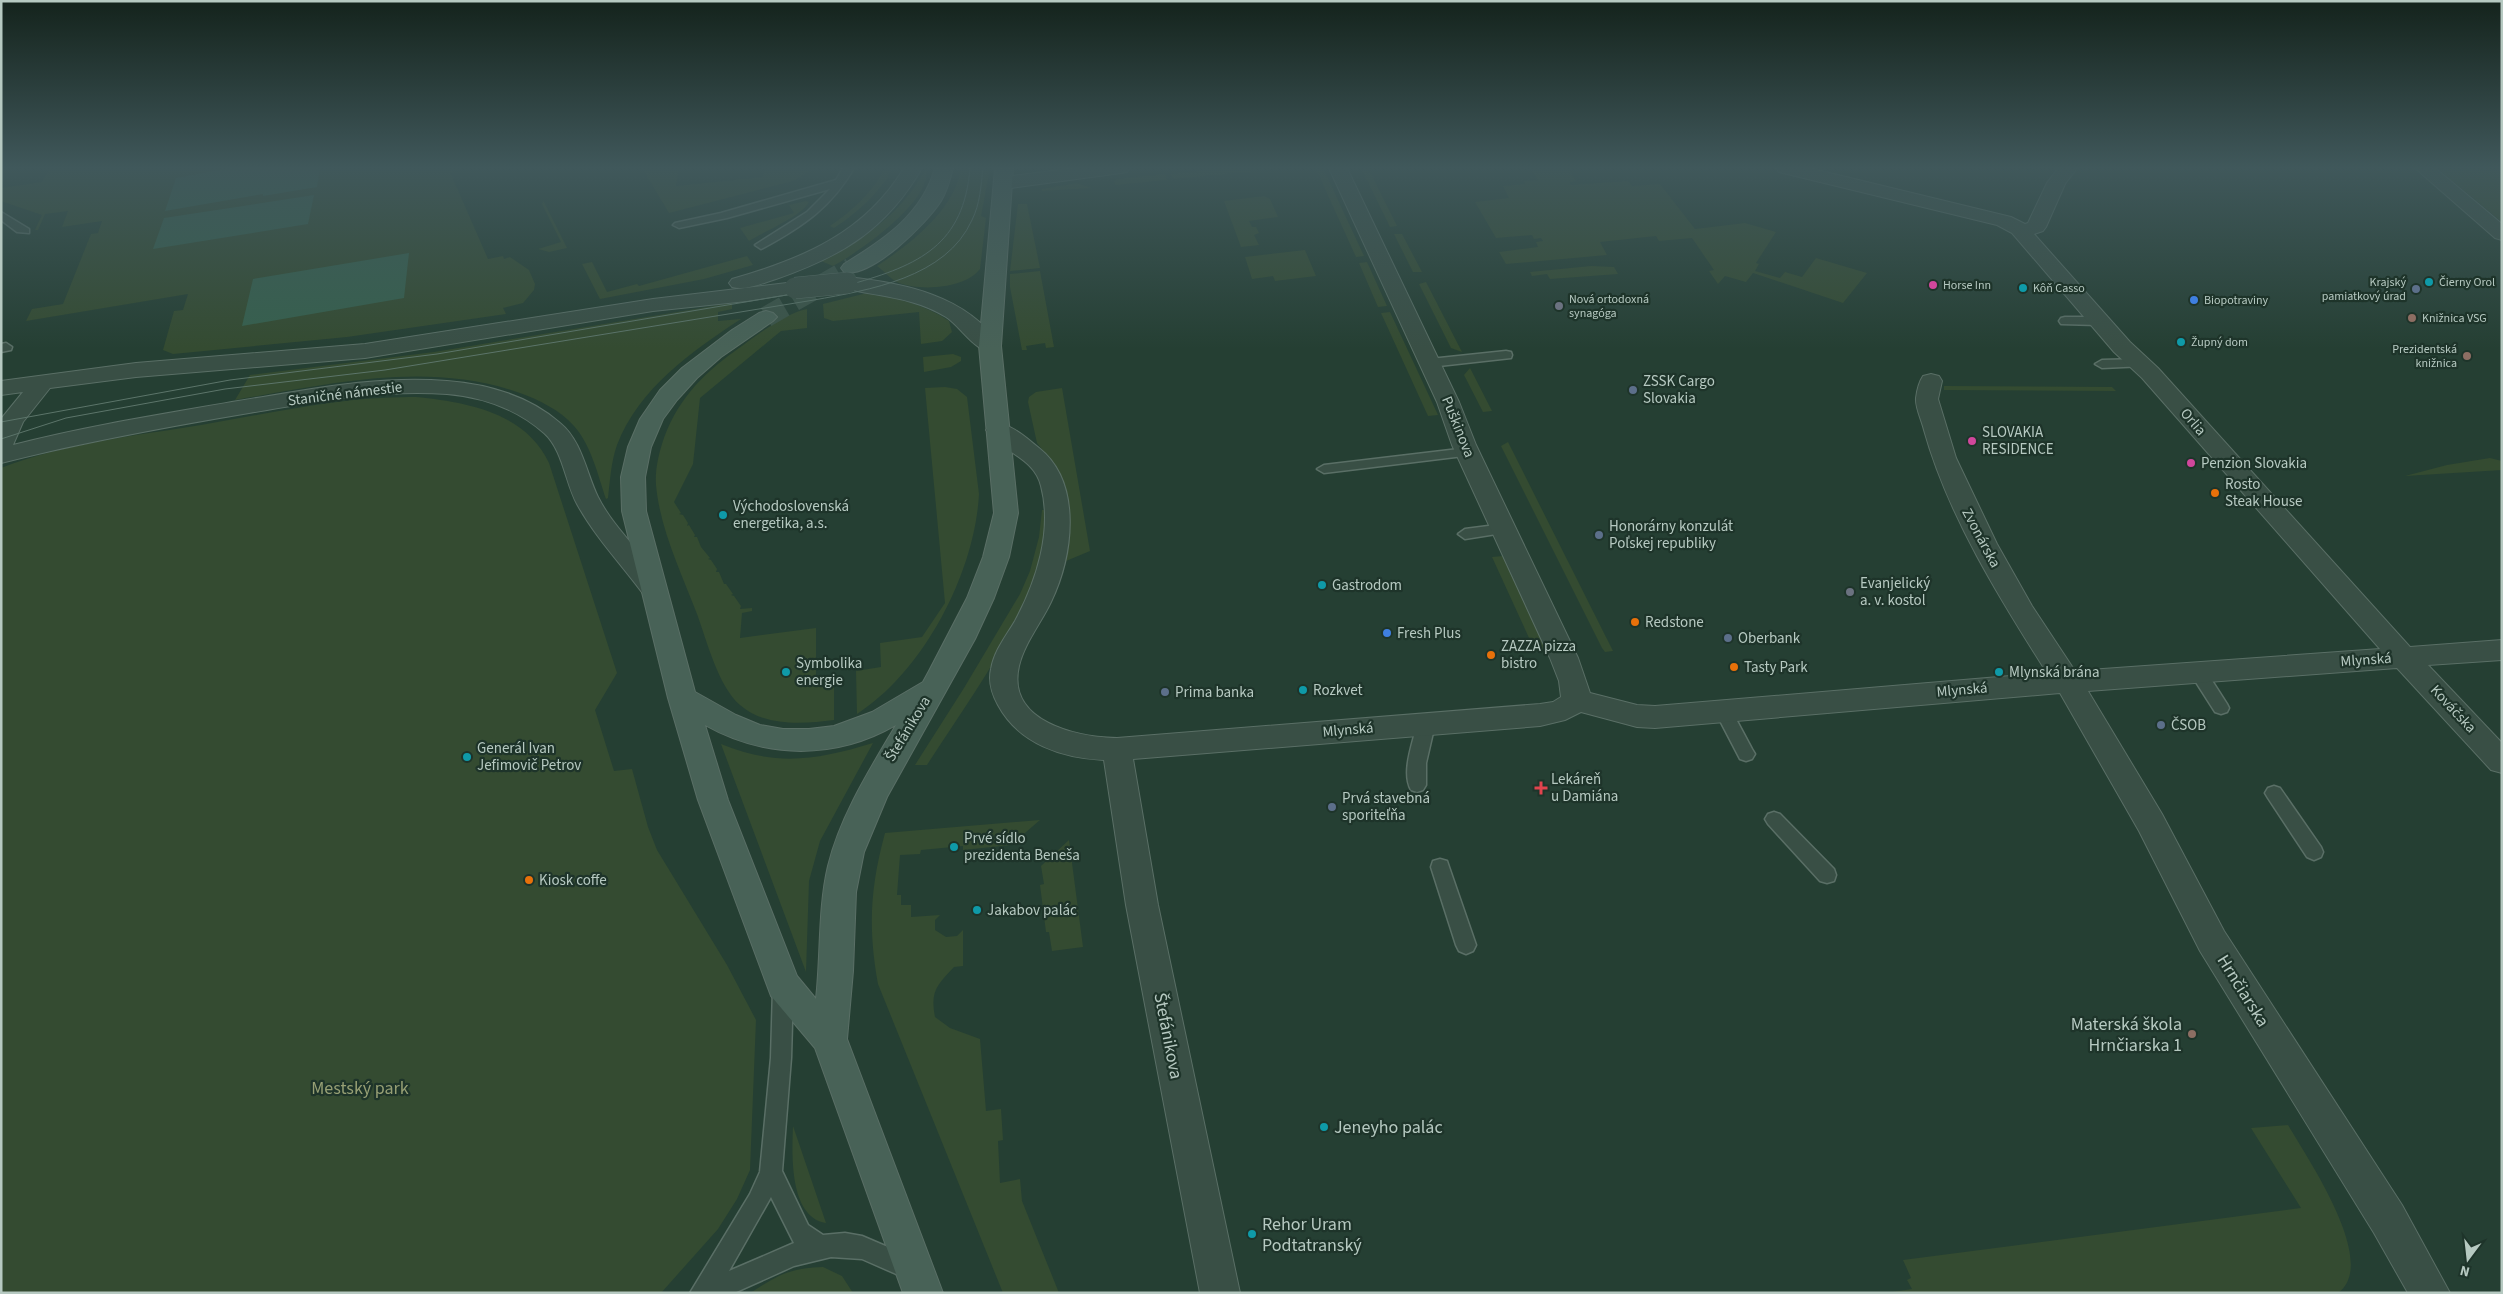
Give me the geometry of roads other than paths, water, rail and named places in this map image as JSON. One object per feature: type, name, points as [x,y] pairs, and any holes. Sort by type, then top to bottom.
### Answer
[{"type":"street","points":[[653,305],[747,281],[806,260],[861,228]]},
{"type":"street","points":[[1,388],[136,370],[356,352],[653,305],[795,288],[849,276],[904,228]]},
{"type":"street","points":[[934,686],[968,627],[986,588],[1003,534],[1006,513],[990,346],[1000,228]]},
{"type":"street","name":"Puškinova","points":[[1366,228],[1448,402],[1467,452],[1564,658],[1575,693]]},
{"type":"street","points":[[2017,228],[2022,231],[2031,228]]},
{"type":"street","name":"Orlia","points":[[2022,231],[2098,321],[2140,363],[2404,657]]},
{"type":"street","points":[[849,276],[938,304],[958,316],[990,346]]},
{"type":"street","name":"Štefánikova","points":[[766,317],[711,354],[689,372],[666,397],[642,438],[632,478],[632,495],[653,589],[682,698],[713,800],[783,985],[830,1039],[919,1281]]},
{"type":"street","points":[[1,445],[12,420],[44,381]]},
{"type":"street","name":"Zvonárska","points":[[1931,381],[1927,399],[1932,421],[1950,476],[1984,544],[2021,611],[2067,682]]},
{"type":"street","name":"Staničné námestie","points":[[1,456],[27,449],[192,416],[366,388],[433,387],[482,394],[519,406],[551,426],[562,439],[589,504],[653,589]]},
{"type":"street","name":"Mlynská","points":[[998,430],[1044,467],[1054,487],[1056,510],[1054,557],[1047,584],[1007,660],[1004,675],[1005,689],[1015,712],[1023,721],[1043,735],[1079,746],[1117,749],[1556,713],[1567,710],[1575,693],[1646,716],[2067,682],[2502,650]]},
{"type":"street","name":"Kováčska","points":[[2404,657],[2502,762]]},
{"type":"street","name":"Hrnčiarska","points":[[2067,682],[2151,823],[2212,941],[2388,1219],[2430,1293]]},
{"type":"street","name":"Štefánikova","points":[[682,698],[733,726],[780,739],[808,741],[834,738],[858,732],[912,703],[934,686]]},
{"type":"street","name":"Štefánikova","points":[[830,1039],[837,948],[838,892],[852,838],[871,794],[889,760],[934,686]]},
{"type":"street","name":"Štefánikova","points":[[1117,749],[1142,905],[1220,1293]]},
{"type":"lane","points":[[17,228],[25,232]]},
{"type":"lane","points":[[761,244],[789,228]]},
{"type":"lane","points":[[2065,321],[2098,321]]},
{"type":"lane","points":[[1430,363],[1506,355]]},
{"type":"lane","points":[[2102,364],[2140,363]]},
{"type":"lane","points":[[1324,469],[1467,452]]},
{"type":"lane","points":[[1465,534],[1504,529]]},
{"type":"lane","points":[[2198,672],[2221,708]]},
{"type":"lane","points":[[1723,711],[1746,754]]},
{"type":"lane","points":[[1417,785],[1416,763],[1426,724]]},
{"type":"lane","points":[[2274,793],[2314,852]]},
{"type":"lane","points":[[1774,819],[1827,875]]},
{"type":"lane","points":[[1440,867],[1466,945]]},
{"type":"lane","points":[[703,1293],[758,1202],[771,1172],[781,1058],[783,985]]},
{"type":"lane","points":[[771,1172],[800,1232],[819,1246]]},
{"type":"lane","points":[[703,1293],[744,1277],[790,1254],[819,1246],[847,1245],[878,1253],[919,1281]]},
{"type":"tunnel","points":[[766,317],[851,268]]},
{"type":"tram line","points":[[1,422],[230,380],[437,354],[852,284],[898,269],[917,259],[934,248],[951,228]]},
{"type":"tram line","points":[[1,439],[66,418],[225,389],[385,370],[814,300],[881,286],[904,278],[944,256],[960,240],[967,228]]},
{"type":"place","name":"Čierny Orol","points":[[2429,282]]},
{"type":"place","name":"Horse Inn","points":[[1933,285]]},
{"type":"place","name":"Kôň Casso","points":[[2023,288]]},
{"type":"place","name":"Krajský pamiatkový úrad","points":[[2416,289]]},
{"type":"place","name":"Biopotraviny","points":[[2194,300]]},
{"type":"place","name":"Nová ortodoxná synagóga","points":[[1559,306]]},
{"type":"place","name":"Knižnica VSG","points":[[2412,318]]},
{"type":"place","name":"Župný dom","points":[[2181,342]]},
{"type":"place","name":"Prezidentská knižnica","points":[[2467,356]]},
{"type":"place","name":"ZSSK Cargo Slovakia","points":[[1633,390]]},
{"type":"place","name":"SLOVAKIA RESIDENCE","points":[[1972,441]]},
{"type":"place","name":"Penzion Slovakia","points":[[2191,463]]},
{"type":"place","name":"Rosto Steak House","points":[[2215,493]]},
{"type":"place","name":"Východoslovenská energetika, a.s.","points":[[723,515]]},
{"type":"place","name":"Honorárny konzulát Poľskej republiky","points":[[1599,535]]},
{"type":"place","name":"Gastrodom","points":[[1322,585]]},
{"type":"place","name":"Evanjelický a. v. kostol","points":[[1850,592]]},
{"type":"place","name":"Redstone","points":[[1635,622]]},
{"type":"place","name":"Fresh Plus","points":[[1387,633]]},
{"type":"place","name":"Oberbank","points":[[1728,638]]},
{"type":"place","name":"ZAZZA pizza bistro","points":[[1491,655]]},
{"type":"place","name":"Tasty Park","points":[[1734,667]]},
{"type":"place","name":"Symbolika energie","points":[[786,672]]},
{"type":"place","name":"Mlynská brána","points":[[1999,672]]},
{"type":"place","name":"Rozkvet","points":[[1303,690]]},
{"type":"place","name":"Prima banka","points":[[1165,692]]},
{"type":"place","name":"ČSOB","points":[[2161,725]]},
{"type":"place","name":"Generál Ivan Jefimovič Petrov","points":[[467,757]]},
{"type":"place","name":"Lekáreň u Damiána","points":[[1541,788]]},
{"type":"place","name":"Prvá stavebná sporiteľňa","points":[[1332,807]]},
{"type":"place","name":"Prvé sídlo prezidenta Beneša","points":[[954,847]]},
{"type":"place","name":"Kiosk coffe","points":[[529,880]]},
{"type":"place","name":"Jakabov palác","points":[[977,910]]},
{"type":"place","name":"Materská škola Hrnčiarska 1","points":[[2192,1034]]},
{"type":"place","name":"Jeneyho palác","points":[[1324,1127]]},
{"type":"place","name":"Rehor Uram Podtatranský","points":[[1252,1234]]},
{"type":"park label","name":"Mestský park","points":[[360,1088]]}]
